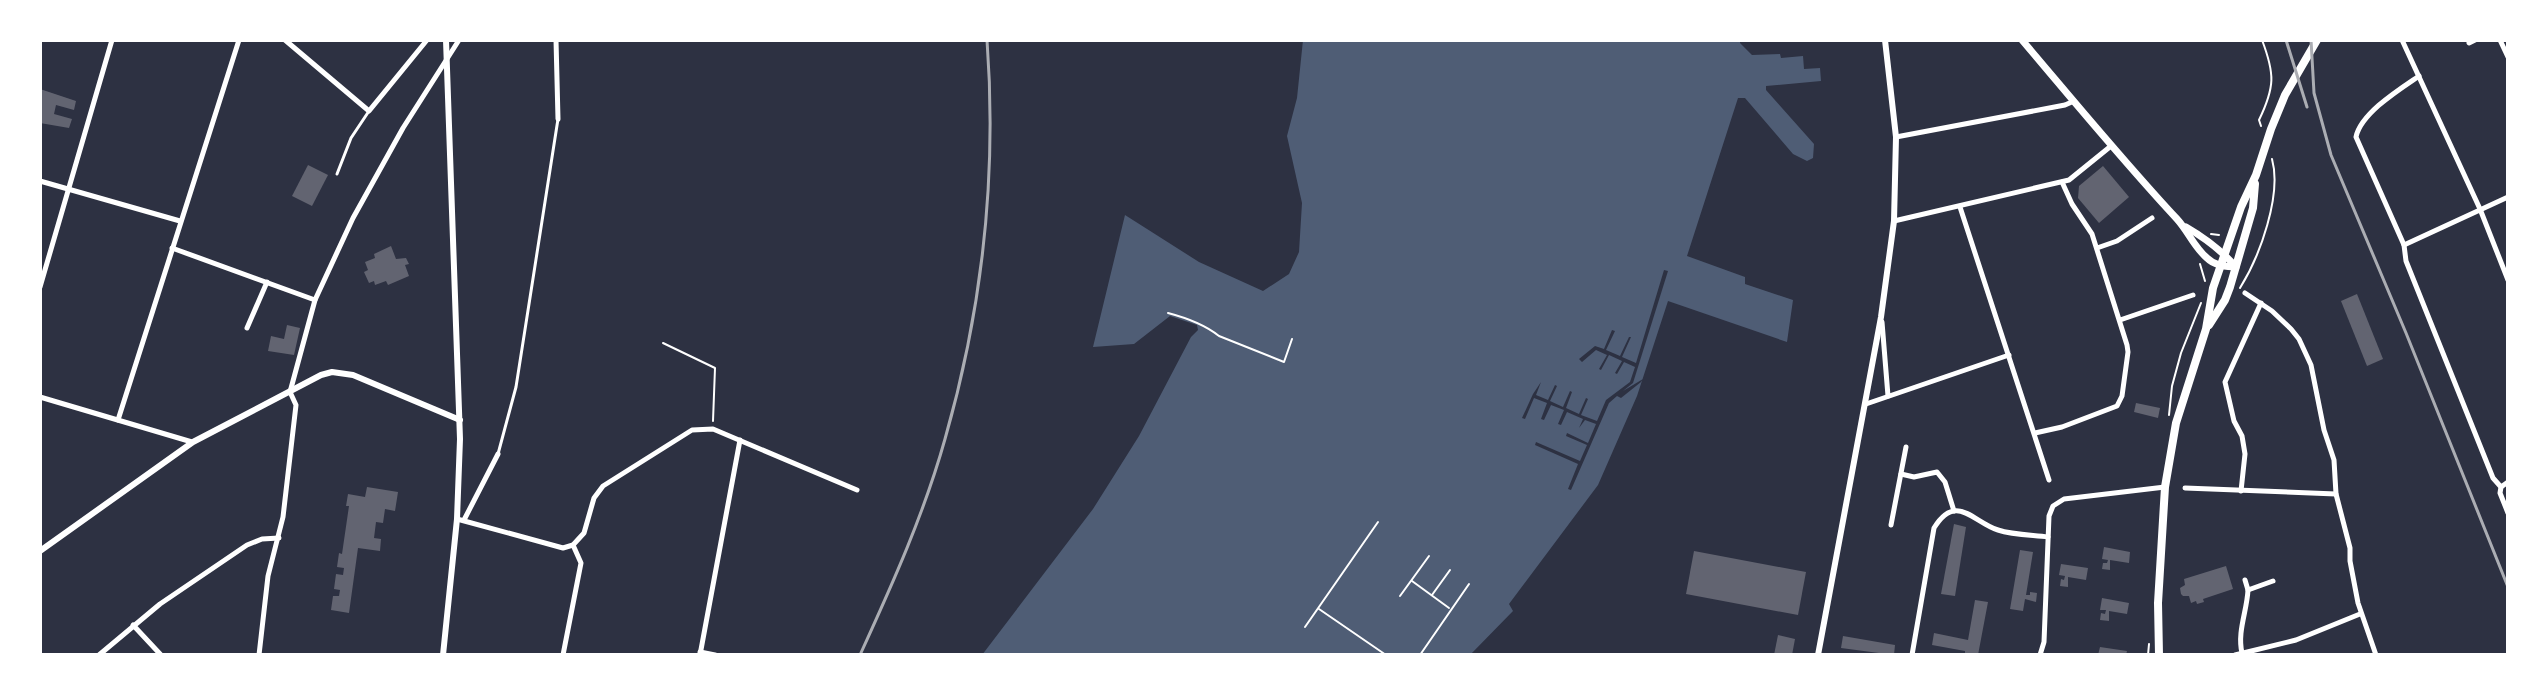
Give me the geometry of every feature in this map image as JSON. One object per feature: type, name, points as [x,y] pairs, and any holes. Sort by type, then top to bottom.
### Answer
[{"type":"main road","points":[[2022,40],[2111,146],[2184,226],[2207,259],[2220,266],[2236,267]]},
{"type":"main road","points":[[2159,655],[2158,603],[2165,487],[2176,423],[2206,329],[2211,295],[2241,207],[2285,95],[2317,40]]},
{"type":"main road","points":[[2206,329],[2225,300],[2236,267],[2253,208],[2256,175]]},
{"type":"main road","points":[[2184,226],[2224,254],[2236,267]]},
{"type":"street","points":[[40,287],[112,40]]},
{"type":"street","points":[[118,420],[239,40]]},
{"type":"street","points":[[285,40],[369,111],[427,40]]},
{"type":"street","points":[[443,655],[461,519],[446,40]]},
{"type":"street","points":[[259,655],[268,578],[279,538],[296,405],[290,392],[315,300],[353,218],[403,128],[459,40]]},
{"type":"street","points":[[556,40],[558,119]]},
{"type":"street","points":[[1818,655],[1866,404],[1894,221],[1896,137],[1885,40]]},
{"type":"street","points":[[2402,40],[2480,209],[2508,280]]},
{"type":"street","points":[[2500,40],[2508,57]]},
{"type":"street","points":[[2419,76],[2383,101],[2357,130],[2356,137],[2404,245],[2406,261],[2493,478],[2501,487]]},
{"type":"street","points":[[1896,137],[2074,101]]},
{"type":"street","points":[[1894,221],[2062,182],[2076,176],[2111,146]]},
{"type":"street","points":[[40,181],[180,221]]},
{"type":"street","points":[[2035,433],[2062,427],[2117,406],[2122,396],[2128,352],[2097,248],[2062,182]]},
{"type":"street","points":[[2404,245],[2508,197]]},
{"type":"street","points":[[1960,207],[2049,480]]},
{"type":"street","points":[[2097,248],[2117,241],[2152,218]]},
{"type":"street","points":[[172,248],[315,300]]},
{"type":"street","points":[[247,328],[267,282]]},
{"type":"street","points":[[2242,291],[2291,329],[2311,365],[2324,430],[2334,460],[2336,494],[2350,548],[2360,614],[2376,655]]},
{"type":"street","points":[[2120,320],[2193,295]]},
{"type":"street","points":[[2241,491],[2245,454],[2225,382],[2261,303]]},
{"type":"street","points":[[1881,317],[1888,396]]},
{"type":"street","points":[[1866,404],[2009,355]]},
{"type":"street","points":[[40,551],[193,442],[321,375],[332,372],[353,375],[460,420]]},
{"type":"street","points":[[40,397],[193,442]]},
{"type":"street","points":[[461,519],[563,548],[573,545],[584,533],[594,498],[603,486],[692,430],[713,429],[857,490]]},
{"type":"street","points":[[715,655],[700,654],[740,439]]},
{"type":"street","points":[[1891,525],[1906,447]]},
{"type":"street","points":[[461,519],[498,454]]},
{"type":"street","points":[[1901,474],[1914,477],[1937,472],[1942,476],[1954,511]]},
{"type":"street","points":[[2508,482],[2501,487],[2500,493],[2508,513]]},
{"type":"street","points":[[2040,655],[2044,642],[2050,510],[2064,499],[2165,487]]},
{"type":"street","points":[[2185,488],[2336,494]]},
{"type":"street","points":[[1912,655],[1934,528],[1940,519],[1954,511],[1972,514],[2001,532],[2048,537]]},
{"type":"street","points":[[99,655],[160,604],[247,545],[262,539],[279,538]]},
{"type":"street","points":[[563,655],[581,563],[573,545]]},
{"type":"street","points":[[2245,580],[2248,590],[2239,654],[2320,632],[2360,614]]},
{"type":"street","points":[[2248,590],[2273,581]]},
{"type":"street","points":[[133,625],[161,655]]},
{"type":"lane","points":[[337,174],[351,138],[369,111]]},
{"type":"lane","points":[[498,454],[516,387],[558,119]]},
{"type":"path","points":[[2261,126],[2259,120],[2271,94],[2273,81],[2272,67],[2262,40]]},
{"type":"path","points":[[2242,291],[2267,222],[2276,173],[2272,159]]},
{"type":"path","points":[[2212,233],[2219,235]]},
{"type":"path","points":[[2198,259],[2205,285]]},
{"type":"path","points":[[2169,415],[2172,386],[2181,353],[2201,302]]},
{"type":"path","points":[[1168,313],[1198,322],[1202,328],[1219,336],[1284,362],[1292,339]]},
{"type":"path","points":[[663,343],[715,368],[713,429]]},
{"type":"path","points":[[1305,627],[1378,522]]},
{"type":"path","points":[[1400,596],[1429,556]]},
{"type":"path","points":[[1432,595],[1450,570]]},
{"type":"path","points":[[1411,580],[1451,609]]},
{"type":"path","points":[[1420,655],[1469,584]]},
{"type":"path","points":[[1318,608],[1386,655]]},
{"type":"water","points":[[1303,40],[1740,40],[1752,55],[1780,54],[1781,58],[1803,56],[1804,69],[1820,68],[1821,81],[1766,86],[1766,90],[1814,144],[1813,158],[1807,161],[1793,154],[1745,98],[1738,98],[1687,256],[1745,277],[1745,284],[1793,300],[1787,342],[1668,301],[1637,396],[1598,485],[1509,604],[1513,611],[1470,655],[982,655],[1093,509],[1139,436],[1191,337],[1198,330],[1197,325],[1170,316],[1134,344],[1093,347],[1125,215],[1199,262],[1263,291],[1289,274],[1299,252],[1302,203],[1287,136],[1297,98]]},
{"type":"pier","points":[[1664,270],[1668,271],[1633,383],[1623,391],[1643,379],[1621,398],[1617,396],[1609,403],[1571,490],[1568,489],[1578,464],[1535,445],[1536,442],[1580,461],[1587,445],[1566,436],[1567,433],[1588,443],[1596,424],[1585,420],[1579,428],[1583,419],[1567,412],[1561,425],[1558,424],[1564,410],[1551,405],[1544,420],[1541,419],[1547,403],[1534,398],[1525,419],[1522,418],[1541,382],[1536,395],[1548,400],[1555,385],[1550,401],[1563,407],[1570,391],[1566,408],[1579,414],[1586,398],[1581,415],[1597,421],[1606,400],[1630,382],[1635,367],[1624,362],[1617,374],[1622,361],[1609,355],[1601,370],[1607,355],[1596,350],[1582,362],[1579,359],[1595,346],[1604,349],[1612,330],[1615,331],[1606,350],[1620,356],[1631,337],[1622,357],[1636,363]]},
{"type":"building","points":[[40,89],[76,101],[74,110],[56,105],[54,114],[72,119],[69,128],[40,123]]},
{"type":"building","points":[[308,165],[328,175],[312,206],[292,196]]},
{"type":"building","points":[[2103,166],[2129,197],[2099,223],[2078,198],[2079,186]]},
{"type":"building","points":[[391,246],[396,259],[406,258],[409,276],[388,285],[386,281],[375,285],[374,281],[369,283],[364,272],[368,270],[365,262]]},
{"type":"building","points":[[2357,294],[2383,359],[2367,366],[2341,301]]},
{"type":"building","points":[[287,325],[300,328],[294,355],[268,351],[271,336],[284,339]]},
{"type":"building","points":[[2136,403],[2160,408],[2158,418],[2134,412]]},
{"type":"building","points":[[367,487],[398,492],[395,511],[385,509],[383,523],[376,522],[374,538],[381,539],[380,551],[358,548],[349,613],[331,610],[333,596],[339,596],[340,590],[334,589],[336,574],[343,575],[344,568],[337,567],[339,553],[342,554],[348,494],[365,497]]},
{"type":"building","points":[[1954,524],[1966,527],[1955,596],[1941,594]]},
{"type":"building","points":[[2104,547],[2130,552],[2129,563],[2110,560],[2110,570],[2102,569],[2103,563],[2108,560],[2102,559]]},
{"type":"building","points":[[2020,550],[2033,552],[2026,595],[2037,593],[2036,602],[2025,599],[2023,611],[2010,609]]},
{"type":"building","points":[[1694,551],[1806,572],[1798,615],[1686,594]]},
{"type":"building","points":[[2061,564],[2088,568],[2086,580],[2068,577],[2068,587],[2060,586],[2065,576],[2059,575]]},
{"type":"building","points":[[2226,566],[2233,589],[2197,604],[2196,601],[2191,603],[2189,596],[2181,594],[2184,579]]},
{"type":"building","points":[[2102,598],[2129,603],[2127,614],[2109,611],[2109,621],[2100,620],[2101,613],[2105,614],[2106,610],[2100,610]]},
{"type":"building","points":[[1975,600],[1988,602],[1978,655],[1965,655],[1965,651],[1932,645],[1934,633],[1968,640]]},
{"type":"building","points":[[1778,635],[1795,639],[1792,655],[1774,655]]},
{"type":"building","points":[[1843,636],[1895,645],[1894,655],[1841,648]]},
{"type":"building","points":[[2100,647],[2127,651],[2126,655],[2098,655]]},
{"type":"railway","points":[[860,655],[927,495],[945,439],[969,341],[988,191],[990,90],[987,40]]},
{"type":"railway","points":[[2286,40],[2307,107]]},
{"type":"railway","points":[[2311,40],[2314,93],[2331,155],[2508,587]]}]
